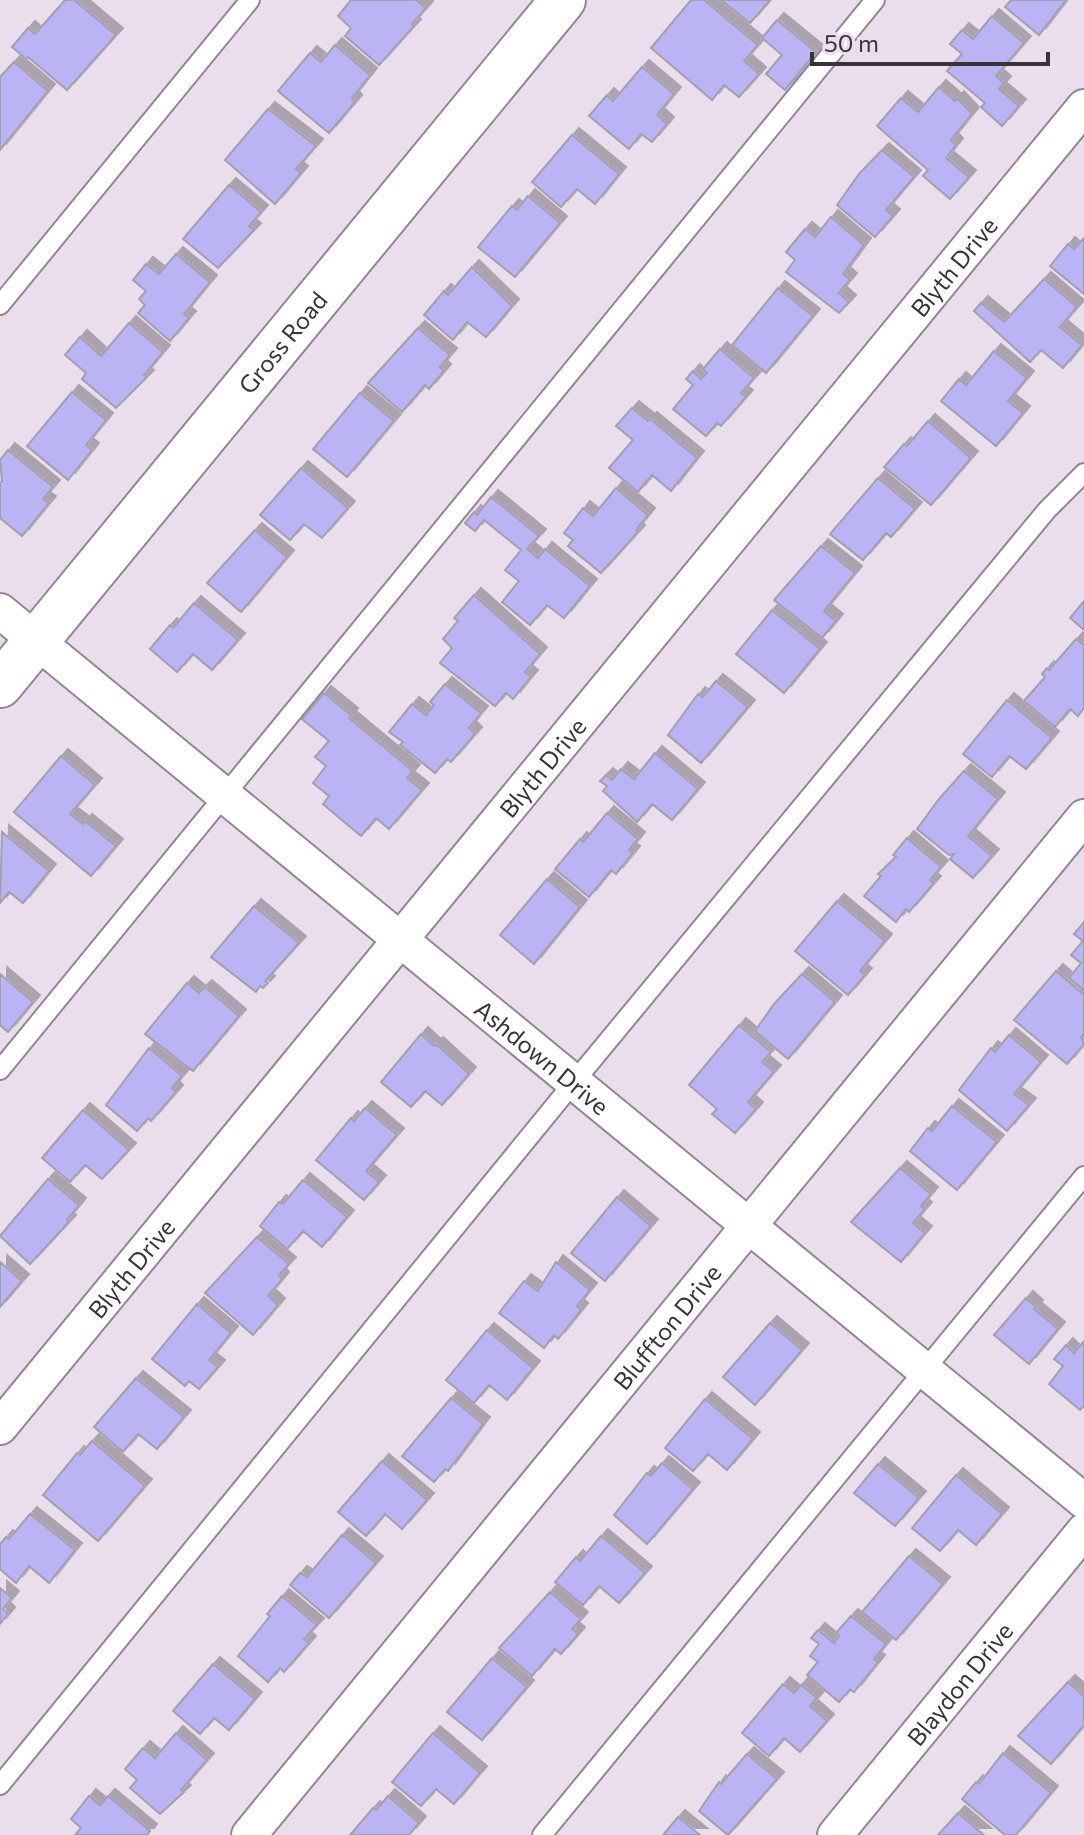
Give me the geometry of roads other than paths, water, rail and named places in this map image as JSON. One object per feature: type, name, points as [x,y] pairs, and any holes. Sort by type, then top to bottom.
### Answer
[{"type":"street","name":"Gross Road","points":[[0,685],[563,0]]},
{"type":"street","name":"Blyth Drive","points":[[0,1427],[1084,107]]},
{"type":"street","name":"Ashdown Drive","points":[[0,611],[1084,1501]]},
{"type":"street","name":"Bluffton Drive","points":[[249,1835],[1084,817]]},
{"type":"street","name":"Blaydon Drive","points":[[835,1835],[1084,1531]]},
{"type":"lane","points":[[0,305],[250,0]]},
{"type":"lane","points":[[0,1070],[875,0]]},
{"type":"lane","points":[[0,1785],[574,1082],[1047,510],[1084,473]]},
{"type":"lane","points":[[542,1835],[1084,1176]]}]
